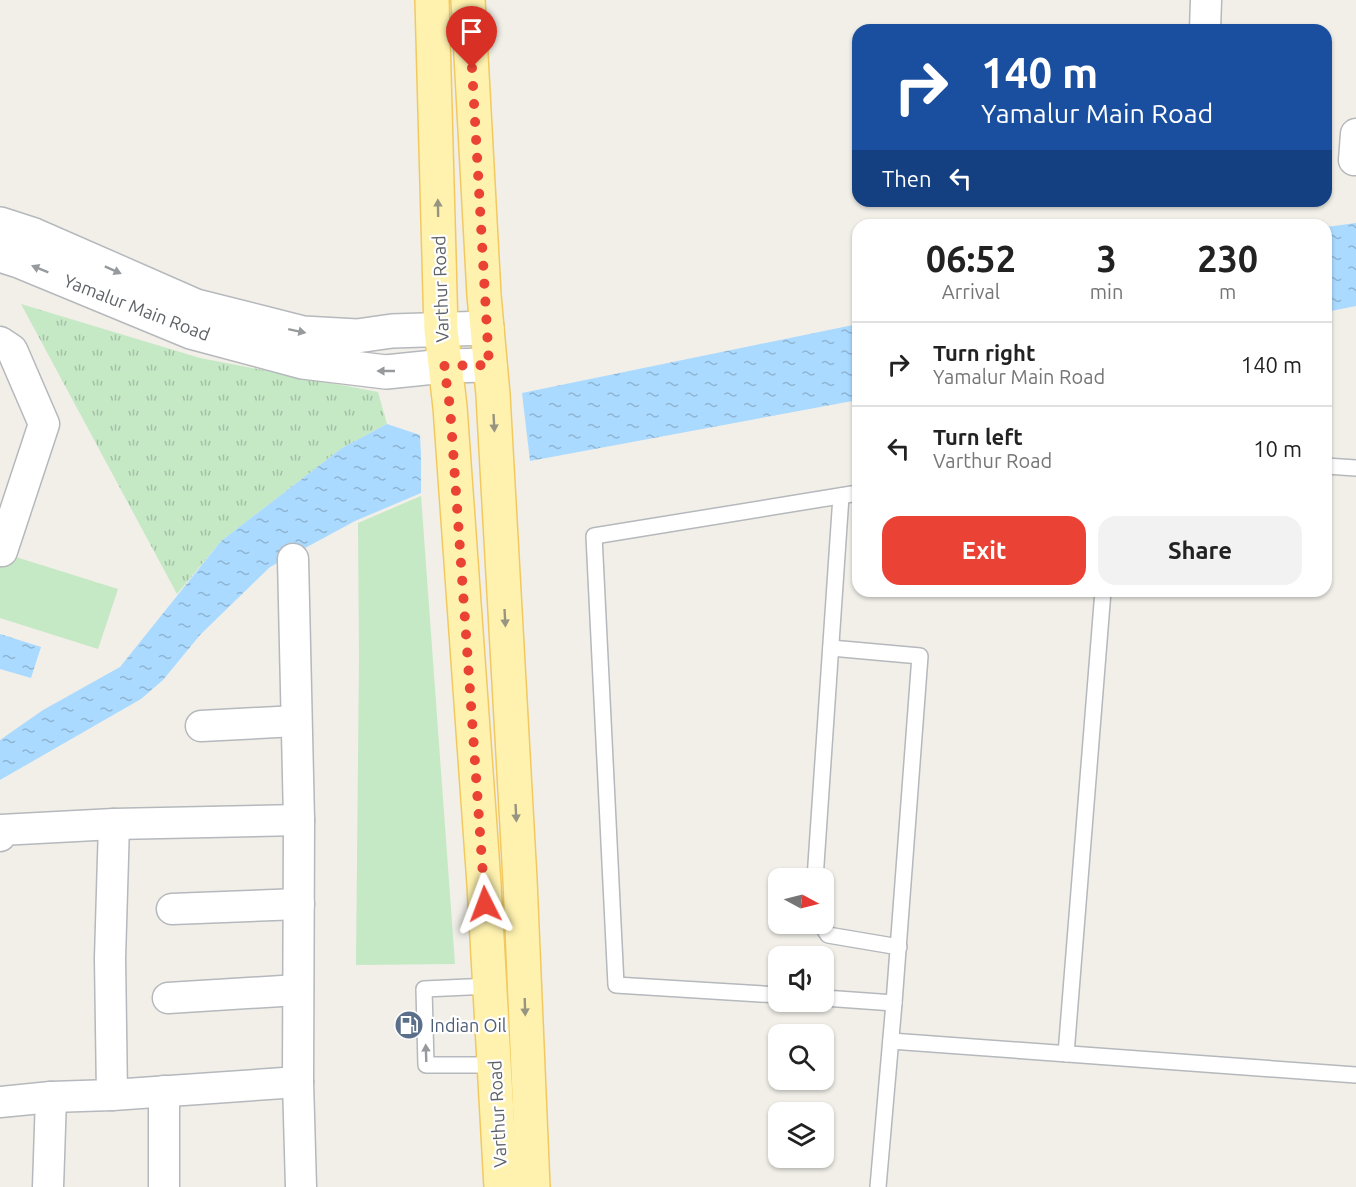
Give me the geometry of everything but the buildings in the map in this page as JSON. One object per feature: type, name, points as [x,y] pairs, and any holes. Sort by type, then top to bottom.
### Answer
[{"type":"main road","name":"Varthur Road","points":[[432,0],[441,330],[451,419],[484,872],[501,1187]]},
{"type":"main road","name":"Varthur Road","points":[[468,0],[520,880],[533,1187]]},
{"type":"street","points":[[1205,24],[1206,0]]},
{"type":"street","points":[[1356,134],[1354,160],[1356,160]]},
{"type":"street","name":"Yamalur Main Road","points":[[0,224],[34,235],[196,306],[303,333],[357,336],[392,331],[487,328]]},
{"type":"street","name":"Yamalur Main Road","points":[[0,255],[20,261],[191,332],[303,362],[386,372],[444,366],[489,365]]},
{"type":"street","points":[[0,342],[12,350],[44,424],[3,551],[0,550]]},
{"type":"street","points":[[293,559],[299,904],[298,1082],[302,1187]]},
{"type":"street","points":[[201,726],[296,721]]},
{"type":"street","points":[[0,836],[0,830],[114,824],[298,820]]},
{"type":"street","points":[[112,1095],[110,958],[114,824]]},
{"type":"street","points":[[172,909],[299,904]]},
{"type":"street","points":[[168,998],[298,990]]},
{"type":"street","points":[[0,1102],[298,1082]]},
{"type":"street","points":[[164,1091],[164,1187]]},
{"type":"street","points":[[48,1187],[51,1097]]},
{"type":"lane","points":[[1332,466],[1356,468]]},
{"type":"lane","points":[[768,994],[616,985],[594,536],[852,494]]},
{"type":"lane","points":[[816,868],[841,496]]},
{"type":"lane","points":[[1066,1054],[1103,597]]},
{"type":"lane","points":[[831,648],[920,656],[899,947],[878,1187]]},
{"type":"lane","points":[[827,934],[899,947]]},
{"type":"lane","points":[[490,986],[424,989],[426,1065],[494,1065]]},
{"type":"lane","points":[[834,999],[894,1003]]},
{"type":"lane","points":[[891,1041],[1356,1075]]},
{"type":"green space","points":[[21,304],[200,358],[378,392],[387,424],[342,448],[221,541],[177,594]]},
{"type":"green space","points":[[421,496],[455,964],[356,965],[358,523]]},
{"type":"green space","points":[[0,552],[118,589],[98,649],[0,618]]},
{"type":"water","points":[[1356,223],[1356,306],[1332,311],[1332,226]]},
{"type":"water","points":[[852,325],[852,401],[530,461],[522,393]]},
{"type":"water","points":[[387,424],[420,435],[421,493],[355,521],[270,567],[200,635],[163,680],[141,699],[0,780],[0,740],[43,710],[120,667],[221,541],[342,448]]},
{"type":"water","points":[[0,634],[41,647],[31,678],[0,669]]},
{"type":"place","name":"Indian Oil","points":[[409,1025]]},
{"type":"route","points":[[472,68],[489,365],[444,366],[450,407],[485,904]]}]
